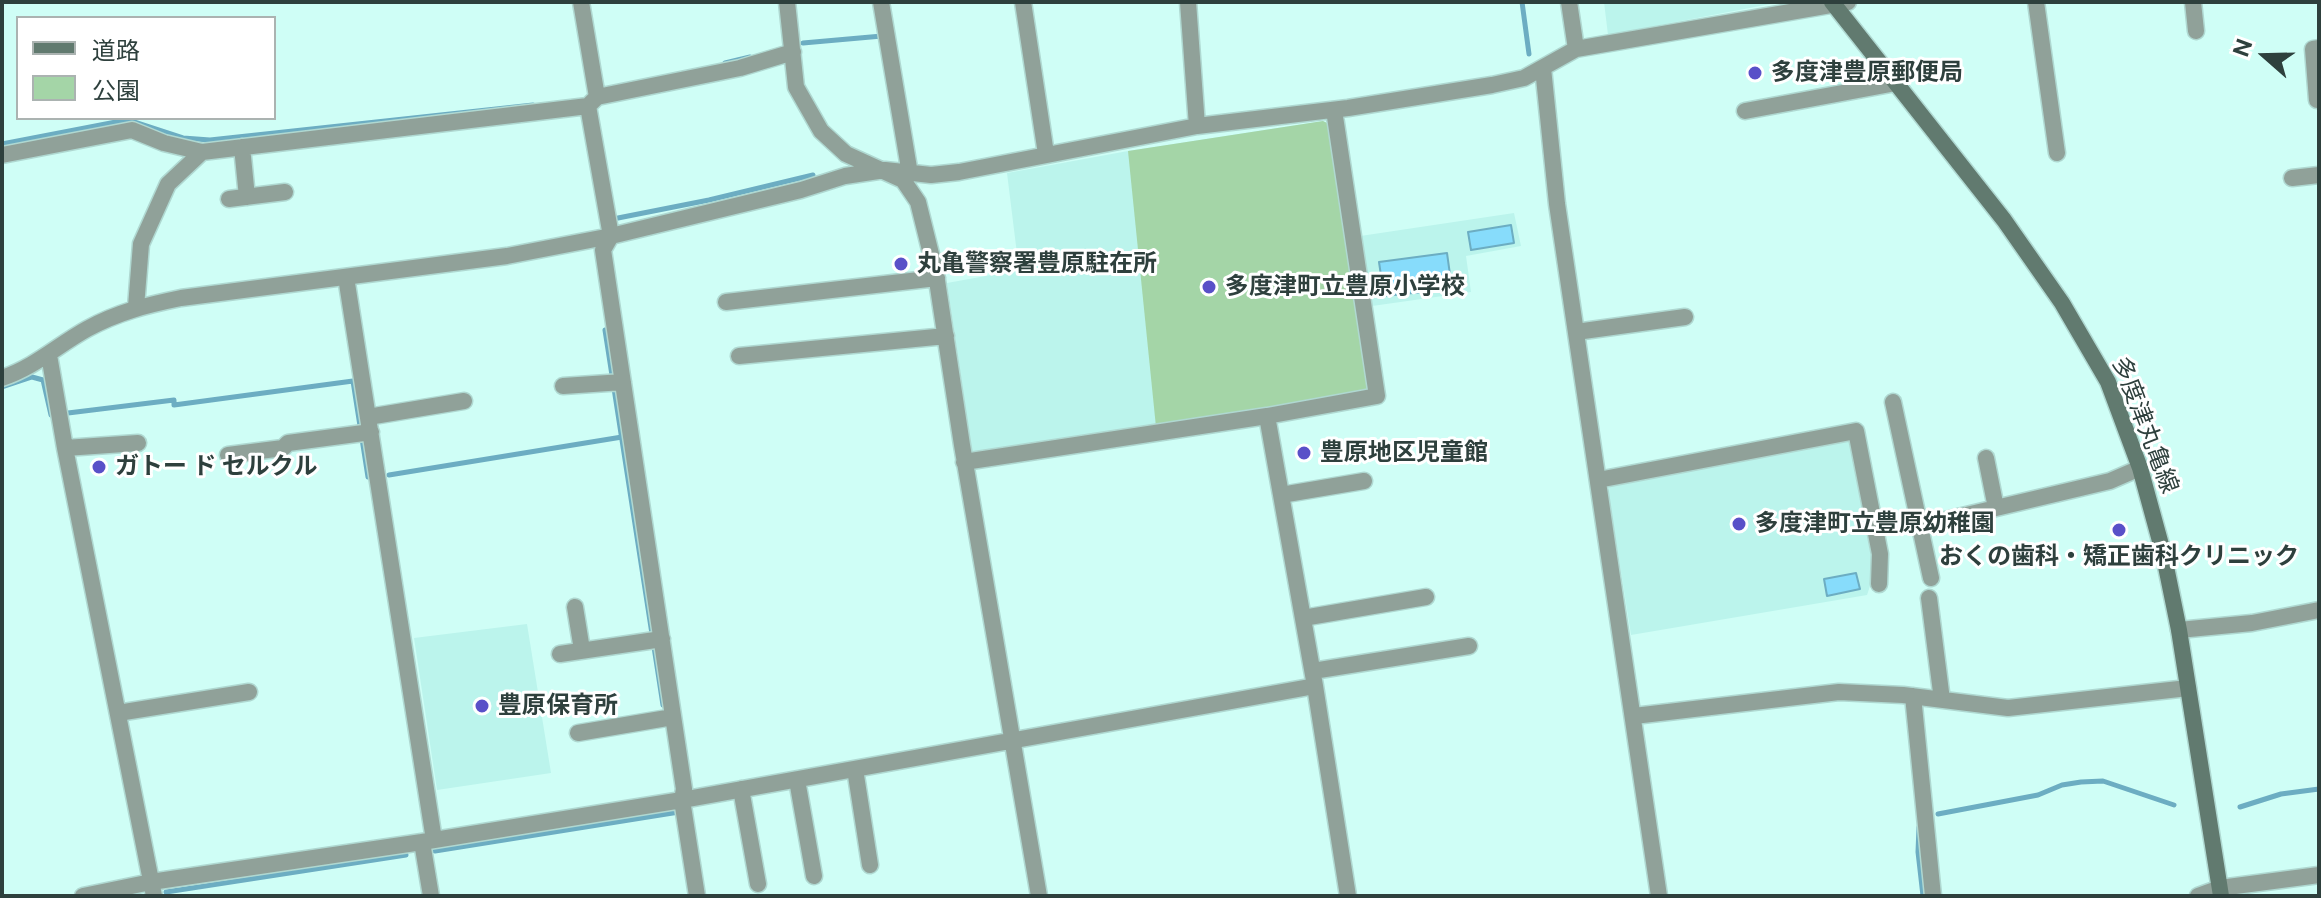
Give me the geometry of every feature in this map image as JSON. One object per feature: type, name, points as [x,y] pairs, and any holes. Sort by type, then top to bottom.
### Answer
[{"type":"main road","name":"多度津丸亀線","points":[[1838,3],[1896,83],[2004,220],[2062,303],[2108,382],[2140,468],[2163,552],[2179,630],[2220,892]]},
{"type":"street","points":[[581,2],[611,236],[603,250],[616,382],[656,639],[673,717],[697,896]]},
{"type":"street","points":[[787,2],[796,87],[821,131],[846,154],[903,180],[918,202],[937,278],[964,462],[1039,896]]},
{"type":"street","points":[[881,2],[910,174]]},
{"type":"street","points":[[1023,2],[1046,154]]},
{"type":"street","points":[[1188,2],[1197,126]]},
{"type":"street","points":[[1569,2],[1576,49]]},
{"type":"street","points":[[2036,2],[2057,153]]},
{"type":"street","points":[[2193,2],[2196,31]]},
{"type":"street","points":[[2,378],[22,371],[87,329],[136,307],[181,298],[507,256],[611,236],[801,190],[845,176],[885,170],[931,175],[959,172],[1197,126],[1334,110],[1492,85],[1524,78],[1576,49],[1838,3]]},
{"type":"street","points":[[2317,100],[2313,49],[2319,48]]},
{"type":"street","points":[[2,155],[132,130],[164,143],[202,152],[242,147],[593,101],[740,68],[793,52]]},
{"type":"street","points":[[1543,68],[1557,204],[1659,896]]},
{"type":"street","points":[[1745,111],[1896,83]]},
{"type":"street","points":[[964,462],[1377,396],[1334,110]]},
{"type":"street","points":[[242,147],[247,197]]},
{"type":"street","points":[[136,307],[141,244],[168,184],[202,152]]},
{"type":"street","points":[[2292,178],[2319,175]]},
{"type":"street","points":[[229,199],[285,192]]},
{"type":"street","points":[[346,277],[365,429],[428,841],[431,896]]},
{"type":"street","points":[[726,302],[937,278]]},
{"type":"street","points":[[1576,332],[1685,317]]},
{"type":"street","points":[[739,356],[946,336]]},
{"type":"street","points":[[49,355],[153,889]]},
{"type":"street","points":[[563,386],[616,382]]},
{"type":"street","points":[[228,455],[283,448],[288,443],[365,429],[464,401]]},
{"type":"street","points":[[1893,402],[1931,578]]},
{"type":"street","points":[[1267,416],[1314,678],[1348,896]]},
{"type":"street","points":[[1598,480],[1856,431],[1880,554],[1879,584]]},
{"type":"street","points":[[65,448],[138,443]]},
{"type":"street","points":[[1986,458],[1996,508]]},
{"type":"street","points":[[1920,526],[2110,481],[2140,468]]},
{"type":"street","points":[[1281,495],[1364,481]]},
{"type":"street","points":[[1303,618],[1426,597]]},
{"type":"street","points":[[1929,598],[1942,700]]},
{"type":"street","points":[[575,607],[582,650]]},
{"type":"street","points":[[2179,630],[2252,623],[2319,610]]},
{"type":"street","points":[[560,654],[656,639]]},
{"type":"street","points":[[83,896],[153,889],[1011,742],[1469,646]]},
{"type":"street","points":[[1634,716],[1839,692],[1913,696],[2008,708],[2188,688]]},
{"type":"street","points":[[118,713],[249,692]]},
{"type":"street","points":[[1913,696],[1933,896]]},
{"type":"street","points":[[578,733],[673,717]]},
{"type":"street","points":[[855,769],[870,865]]},
{"type":"street","points":[[797,780],[814,876]]},
{"type":"street","points":[[741,789],[758,884]]},
{"type":"street","points":[[2198,896],[2319,875]]},
{"type":"shaded area","points":[[1604,2],[1781,2],[1608,35]]},
{"type":"shaded area","name":"多度津町立豊原小学校","points":[[1323,121],[1329,124],[1347,238],[1514,213],[1521,246],[1466,256],[1471,292],[1358,308],[1367,390],[1107,435],[972,452],[947,283],[1019,270],[1007,173]]},
{"type":"shaded area","points":[[1511,225],[1514,243],[1471,250],[1468,232]]},
{"type":"shaded area","points":[[1447,253],[1452,289],[1384,296],[1379,262]]},
{"type":"shaded area","name":"多度津町立豊原幼稚園","points":[[1849,441],[1871,556],[1873,577],[1867,595],[1631,635],[1608,491],[1611,483]]},
{"type":"shaded area","points":[[1856,573],[1860,589],[1827,596],[1824,579]]},
{"type":"shaded area","name":"豊原保育所","points":[[527,624],[551,773],[437,790],[414,638]]},
{"type":"green space","points":[[1323,121],[1329,124],[1370,385],[1367,390],[1156,427],[1128,151]]},
{"type":"waterway","points":[[1522,2],[1529,54]]},
{"type":"waterway","points":[[803,43],[882,36]]},
{"type":"waterway","points":[[725,63],[750,57]]},
{"type":"waterway","points":[[2,144],[116,122],[134,122],[183,138],[210,140],[533,105]]},
{"type":"waterway","points":[[618,218],[813,175]]},
{"type":"waterway","points":[[605,330],[663,705]]},
{"type":"waterway","points":[[2,387],[32,377],[43,380],[51,415]]},
{"type":"waterway","points":[[68,413],[174,400],[174,405],[353,381],[368,477]]},
{"type":"waterway","points":[[389,475],[622,437]]},
{"type":"waterway","points":[[1938,814],[2038,795],[2062,785],[2103,781],[2174,805]]},
{"type":"waterway","points":[[2240,807],[2281,794],[2319,789]]},
{"type":"waterway","points":[[435,851],[679,812]]},
{"type":"waterway","points":[[1919,827],[1918,852],[1923,896]]},
{"type":"waterway","points":[[166,892],[406,855]]},
{"type":"place","name":"多度津豊原郵便局","points":[[1755,73]]},
{"type":"place","name":"丸亀警察署豊原駐在所","points":[[901,264]]},
{"type":"place","name":"多度津町立豊原小学校","points":[[1209,287]]},
{"type":"place","name":"豊原地区児童館","points":[[1304,453]]},
{"type":"place","name":"ガトー ド セルクル","points":[[99,467]]},
{"type":"place","name":"多度津町立豊原幼稚園","points":[[1739,524]]},
{"type":"place","name":"おくの歯科・矯正歯科クリニック","points":[[2119,530]]},
{"type":"place","name":"豊原保育所","points":[[482,706]]}]
